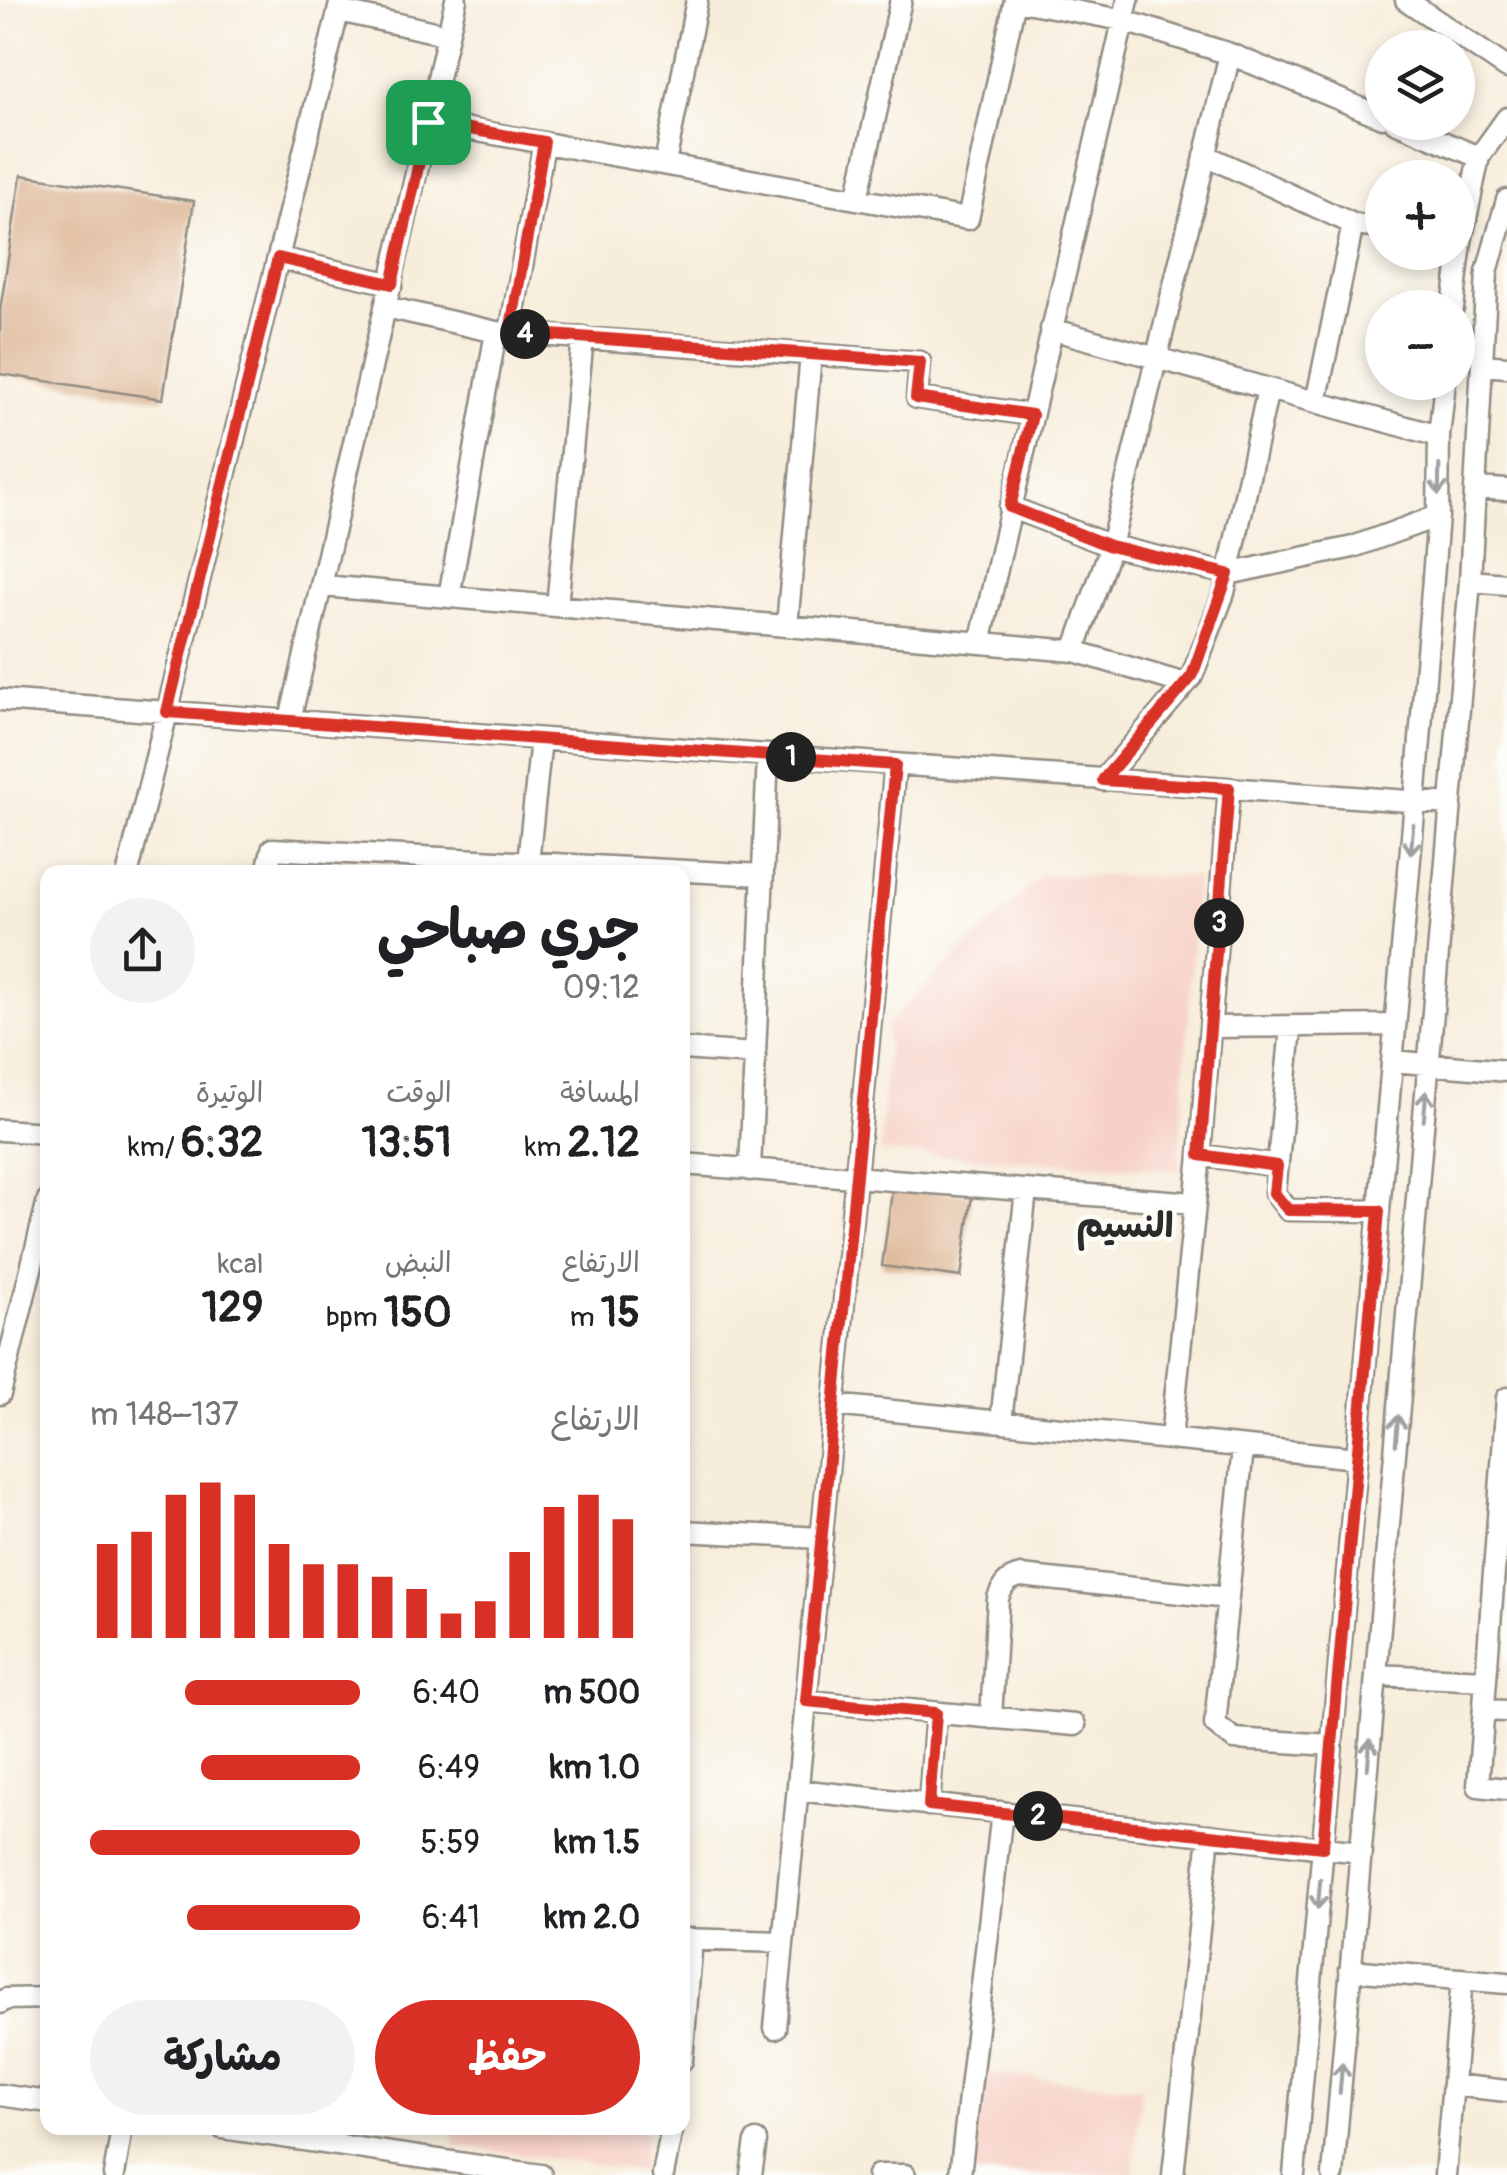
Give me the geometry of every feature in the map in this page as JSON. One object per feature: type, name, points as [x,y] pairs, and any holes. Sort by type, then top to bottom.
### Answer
[{"type":"street","points":[[290,720],[456,0]]},
{"type":"street","points":[[665,164],[697,0]]},
{"type":"street","points":[[857,199],[901,0]]},
{"type":"street","points":[[428,122],[968,219],[1015,0],[1125,10],[1365,110]]},
{"type":"street","points":[[1406,0],[1429,6],[1507,68]]},
{"type":"street","points":[[130,865],[340,5],[448,34]]},
{"type":"street","points":[[980,643],[1125,10]]},
{"type":"street","points":[[1074,651],[1110,546],[1230,54]]},
{"type":"street","points":[[1475,178],[1480,158],[1507,118]]},
{"type":"street","points":[[1438,140],[1480,158]]},
{"type":"street","points":[[449,597],[544,142]]},
{"type":"street","points":[[1205,156],[1365,226]]},
{"type":"street","points":[[1333,2175],[1470,581],[1487,272],[1507,200]]},
{"type":"street","points":[[1316,402],[1354,224]]},
{"type":"street","points":[[278,258],[392,284]]},
{"type":"street","points":[[386,307],[503,332],[920,362],[916,398],[1032,415]]},
{"type":"street","points":[[1051,329],[1439,436]]},
{"type":"street","points":[[557,606],[582,338]]},
{"type":"street","points":[[786,626],[811,354]]},
{"type":"street","points":[[1482,365],[1507,367]]},
{"type":"street","points":[[1103,780],[1192,676],[1228,574],[1268,390]]},
{"type":"street","points":[[1294,2175],[1415,802],[1438,516],[1443,400]]},
{"type":"street","points":[[1475,488],[1507,490]]},
{"type":"street","points":[[1010,507],[1110,546],[1228,574],[1354,547],[1438,516]]},
{"type":"street","points":[[1470,581],[1507,584]]},
{"type":"street","points":[[323,586],[1074,651],[1185,684]]},
{"type":"street","points":[[0,700],[1451,804]]},
{"type":"street","points":[[528,863],[541,739]]},
{"type":"street","points":[[750,1170],[768,756]]},
{"type":"street","points":[[775,2028],[895,765]]},
{"type":"street","points":[[1171,1439],[1200,1155],[1229,788]]},
{"type":"street","points":[[269,865],[272,849],[564,865]]},
{"type":"street","points":[[690,872],[762,876]]},
{"type":"street","points":[[1211,1026],[1395,1025]]},
{"type":"street","points":[[1291,1028],[1274,1193],[1288,1210],[1379,1211]]},
{"type":"street","points":[[690,1050],[755,1054]]},
{"type":"street","points":[[1392,1061],[1507,1071]]},
{"type":"street","points":[[0,1130],[40,1132]]},
{"type":"street","points":[[1200,1155],[1277,1166]]},
{"type":"street","points":[[690,1165],[1195,1203]]},
{"type":"street","points":[[1002,1422],[1026,1190]]},
{"type":"street","points":[[0,1394],[40,1232]]},
{"type":"street","points":[[1507,1398],[1500,1600],[1486,1680],[1478,1786],[1507,1789]]},
{"type":"street","points":[[834,1405],[1357,1458]]},
{"type":"street","points":[[1243,1448],[1215,1724],[1234,1739],[1332,1745]]},
{"type":"street","points":[[690,1531],[822,1538]]},
{"type":"street","points":[[991,1718],[998,1598],[1010,1578],[1228,1598]]},
{"type":"street","points":[[1376,1675],[1486,1680]]},
{"type":"street","points":[[806,1701],[1075,1725]]},
{"type":"street","points":[[1484,1710],[1507,1711]]},
{"type":"street","points":[[929,1805],[936,1713]]},
{"type":"street","points":[[798,1790],[1360,1852]]},
{"type":"street","points":[[960,2175],[1002,1812]]},
{"type":"street","points":[[1173,2175],[1209,1835]]},
{"type":"street","points":[[690,1939],[783,1942]]},
{"type":"street","points":[[1350,1970],[1507,1983]]},
{"type":"street","points":[[1445,2175],[1462,1980]]},
{"type":"street","points":[[0,2003],[6,1999],[40,1998]]},
{"type":"street","points":[[1453,2086],[1507,2091]]},
{"type":"street","points":[[0,2095],[40,2101]]},
{"type":"street","points":[[114,2175],[121,2135]]},
{"type":"street","points":[[270,2135],[541,2175]]},
{"type":"street","points":[[662,2175],[671,2135]]},
{"type":"street","points":[[751,2175],[756,2141]]},
{"type":"street","points":[[878,2175],[905,2175]]},
{"type":"shaded area","points":[[1042,875],[1197,877],[1179,1170],[880,1152],[888,1022]]},
{"type":"shaded area","points":[[977,2073],[1141,2088],[1133,2175],[967,2175]]},
{"type":"shaded area","points":[[455,2135],[646,2135],[641,2171],[453,2145]]},
{"type":"building","points":[[21,175],[194,201],[163,399],[0,374],[0,310]]},
{"type":"building","points":[[893,1185],[972,1195],[961,1277],[882,1266]]},
{"type":"district","name":"النسيم","points":[[1125,1226]]},
{"type":"route","points":[[428,122],[544,142],[510,332],[920,362],[916,398],[1032,415],[1010,507],[1110,546],[1228,574],[1192,676],[1103,780],[1229,788],[1200,1155],[1277,1166],[1274,1193],[1288,1210],[1379,1211],[1323,1847],[929,1805],[936,1713],[806,1701],[895,765],[167,712],[278,258],[392,284],[428,122]]}]
